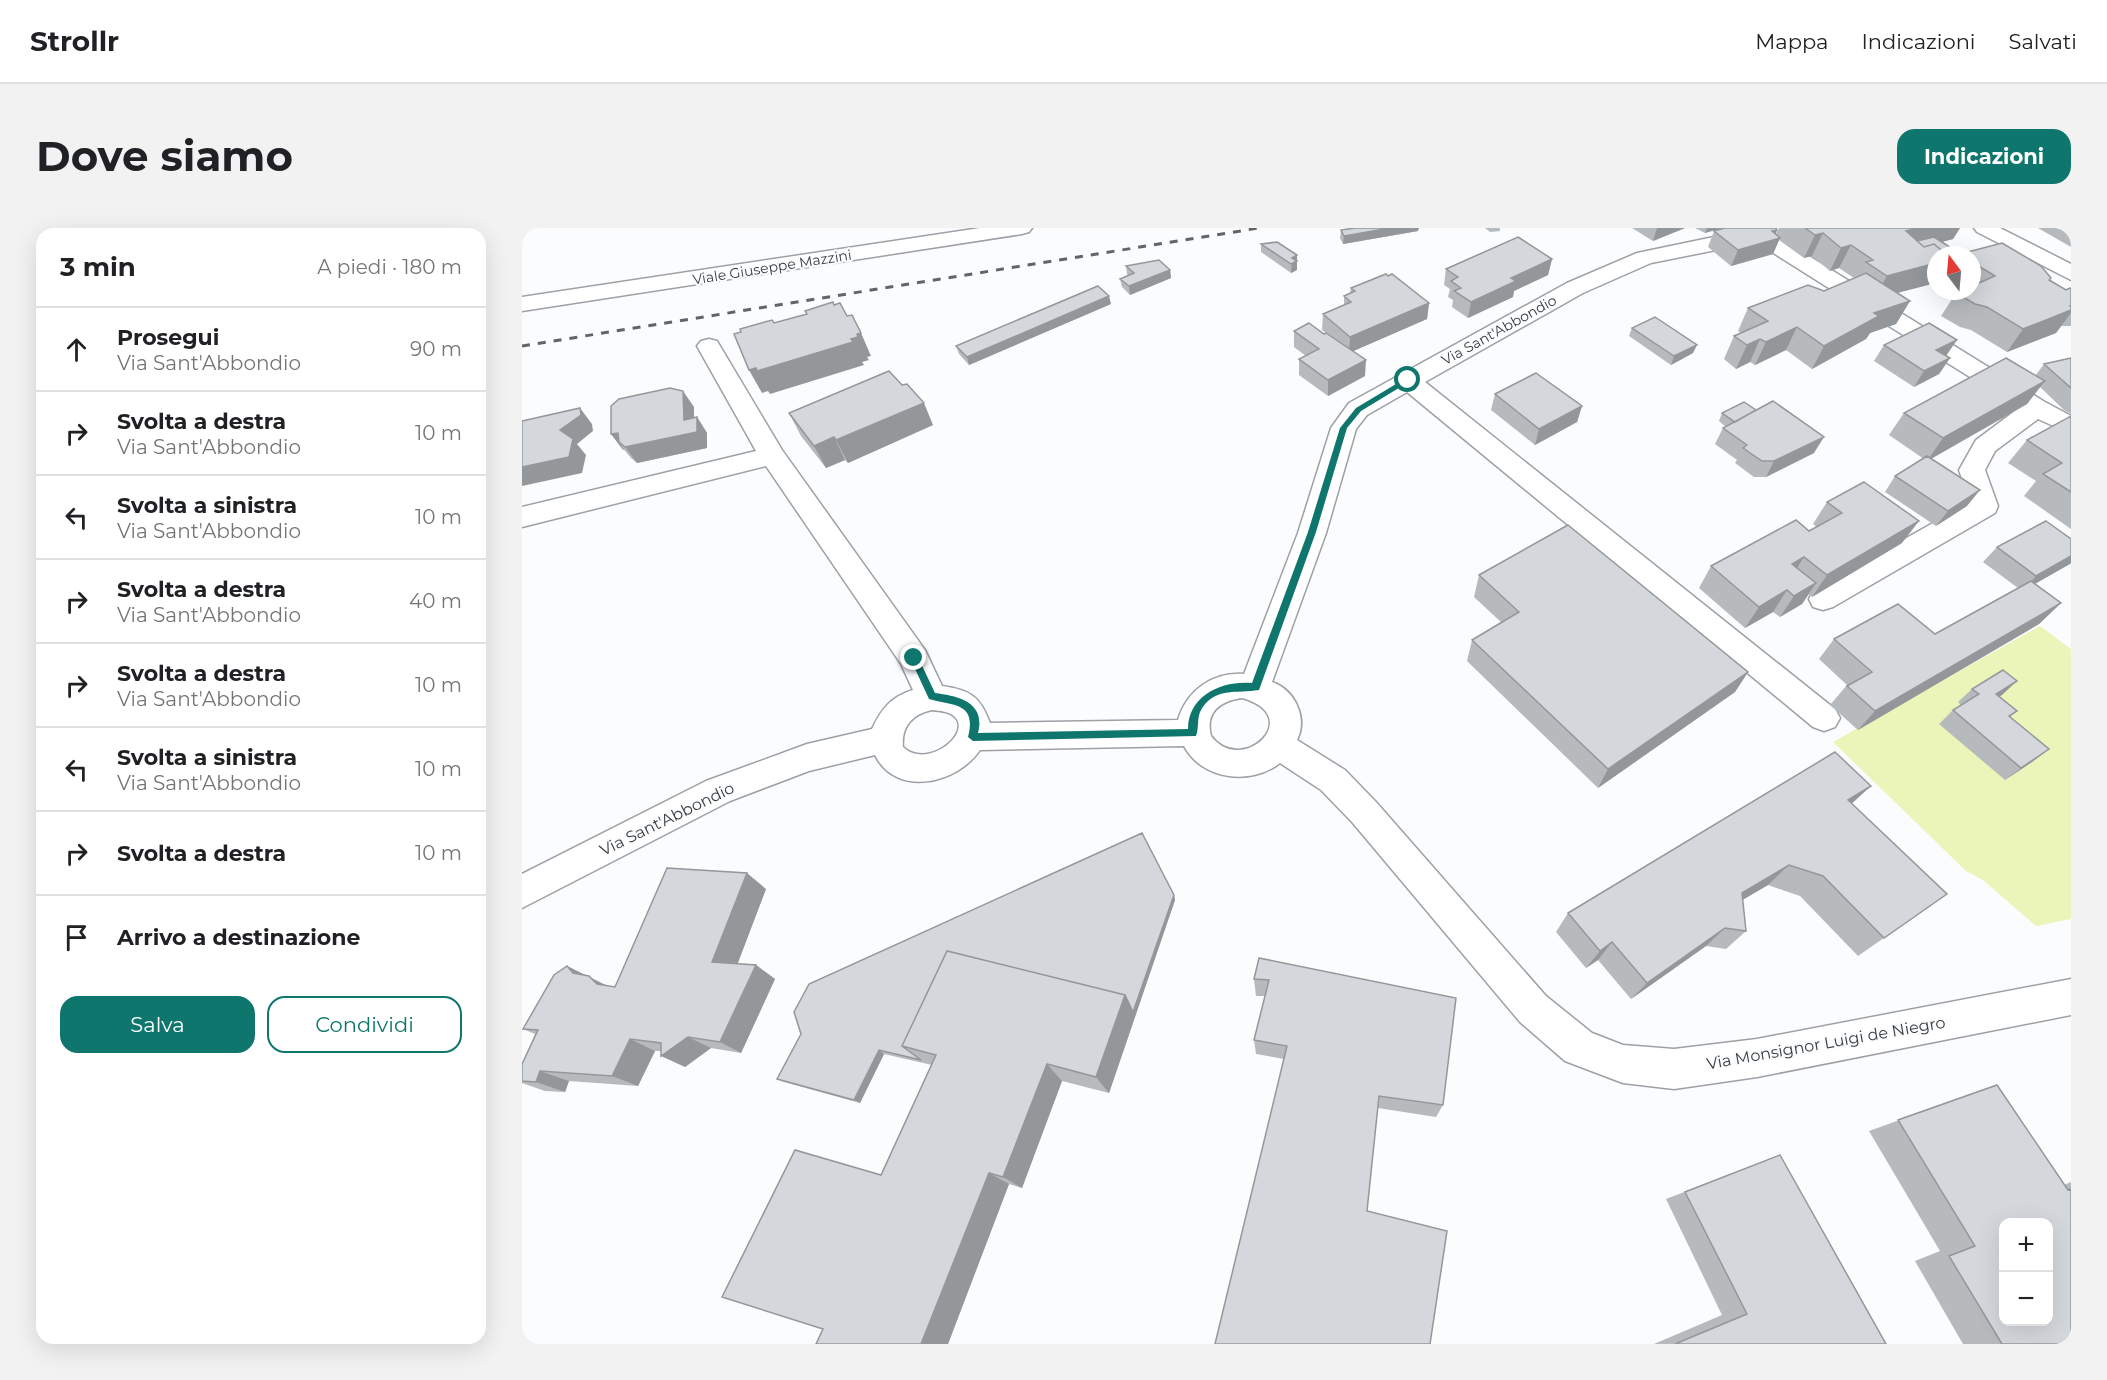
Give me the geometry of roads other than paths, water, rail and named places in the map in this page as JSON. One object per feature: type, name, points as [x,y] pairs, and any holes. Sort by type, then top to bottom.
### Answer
[{"type":"street","name":"Viale Giuseppe Mazzini","points":[[522,304],[1022,228]]},
{"type":"street","name":"Via Sant'Abbondio","points":[[1256,687],[1312,532],[1344,428],[1358,410],[1575,288],[1625,267],[1668,252],[1794,228]]},
{"type":"street","points":[[1984,228],[2071,273]]},
{"type":"street","points":[[1758,234],[2036,408],[2071,426]]},
{"type":"street","points":[[709,346],[772,456],[914,658],[932,697]]},
{"type":"street","points":[[1408,380],[1824,718]]},
{"type":"street","points":[[1823,599],[1985,506],[1972,470],[1985,446],[2036,408]]},
{"type":"street","points":[[522,518],[772,456]]},
{"type":"street","points":[[1228,687],[1256,687],[1278,701],[1284,711],[1287,722],[1285,734],[1279,745],[1268,755],[1254,761],[1238,763],[1222,761],[1203,750],[1193,733],[1193,721],[1197,710],[1210,696],[1228,687]]},
{"type":"street","points":[[932,697],[957,700],[967,706],[973,715],[975,726],[973,737],[954,759],[939,766],[922,769],[908,767],[895,761],[888,751],[885,739],[888,728],[900,712],[918,700],[932,697]]},
{"type":"street","points":[[973,737],[1193,733]]},
{"type":"street","name":"Via Sant'Abbondio","points":[[522,892],[718,791],[807,758],[885,739]]},
{"type":"street","name":"Via Monsignor Luigi de Niegro","points":[[1279,745],[1333,780],[1364,812],[1533,1009],[1579,1047],[1623,1064],[1674,1069],[1757,1059],[2071,997]]},
{"type":"railway","points":[[522,346],[1259,228]]}]
